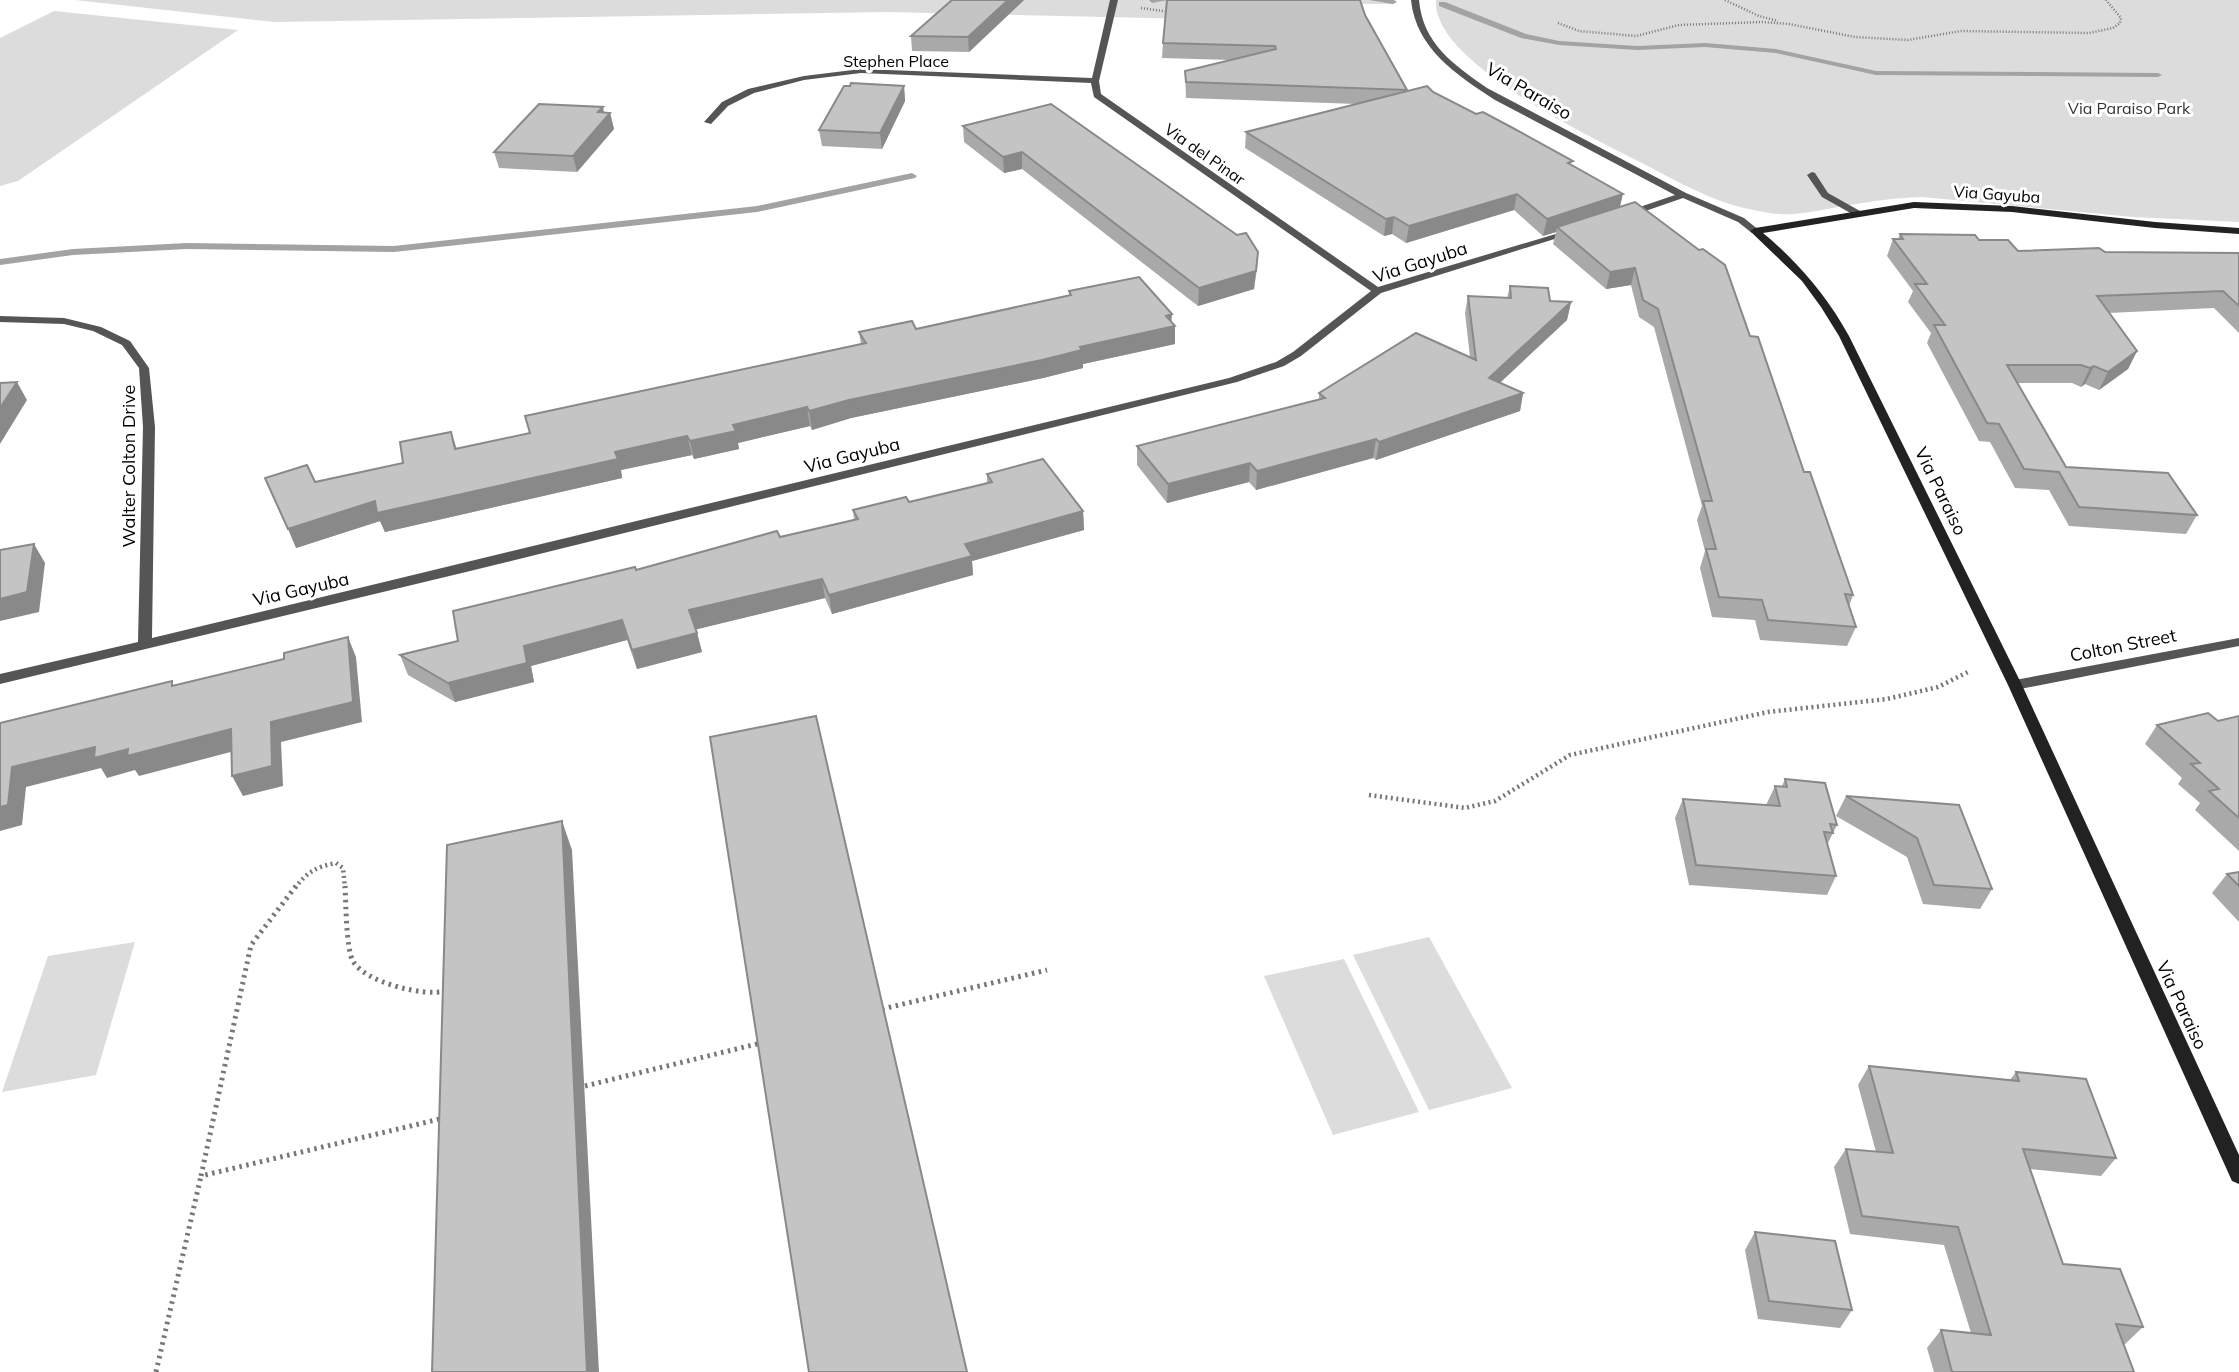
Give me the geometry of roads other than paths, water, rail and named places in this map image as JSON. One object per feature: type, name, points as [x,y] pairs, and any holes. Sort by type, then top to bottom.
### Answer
[{"type":"street","points":[[1095,81],[1114,0]]},
{"type":"street","name":"Via Paraiso","points":[[1415,0],[1420,27],[1428,39],[1452,65],[1473,81],[1498,98],[1683,195],[1741,220],[1809,280],[1832,312],[2015,685],[2239,1175]]},
{"type":"street","name":"Stephen Place","points":[[708,121],[725,104],[751,91],[804,78],[861,71],[1095,81]]},
{"type":"street","name":"Via del Pinar","points":[[1095,81],[1097,95],[1111,106],[1377,291]]},
{"type":"street","points":[[1812,175],[1825,195],[1857,213]]},
{"type":"street","points":[[1618,217],[1683,195]]},
{"type":"street","name":"Via Gayuba","points":[[1755,231],[1914,205],[1964,206],[2239,230]]},
{"type":"street","name":"Via Gayuba","points":[[0,679],[1233,380],[1280,364],[1297,354],[1377,291],[1583,229]]},
{"type":"street","name":"Walter Colton Drive","points":[[0,319],[64,321],[97,329],[126,343],[144,368],[149,427],[145,642]]},
{"type":"street","name":"Colton Street","points":[[2015,685],[2239,642]]},
{"type":"waterway","points":[[1152,1],[1164,0]]},
{"type":"waterway","points":[[1373,0],[1393,2]]},
{"type":"waterway","points":[[1442,4],[1524,36],[1559,43],[1637,48],[1705,45],[1776,51],[1876,73],[2158,75]]},
{"type":"waterway","points":[[0,262],[73,252],[187,246],[394,249],[757,209],[912,176]]},
{"type":"park label","name":"Via Paraiso Park","points":[[2129,108]]}]
